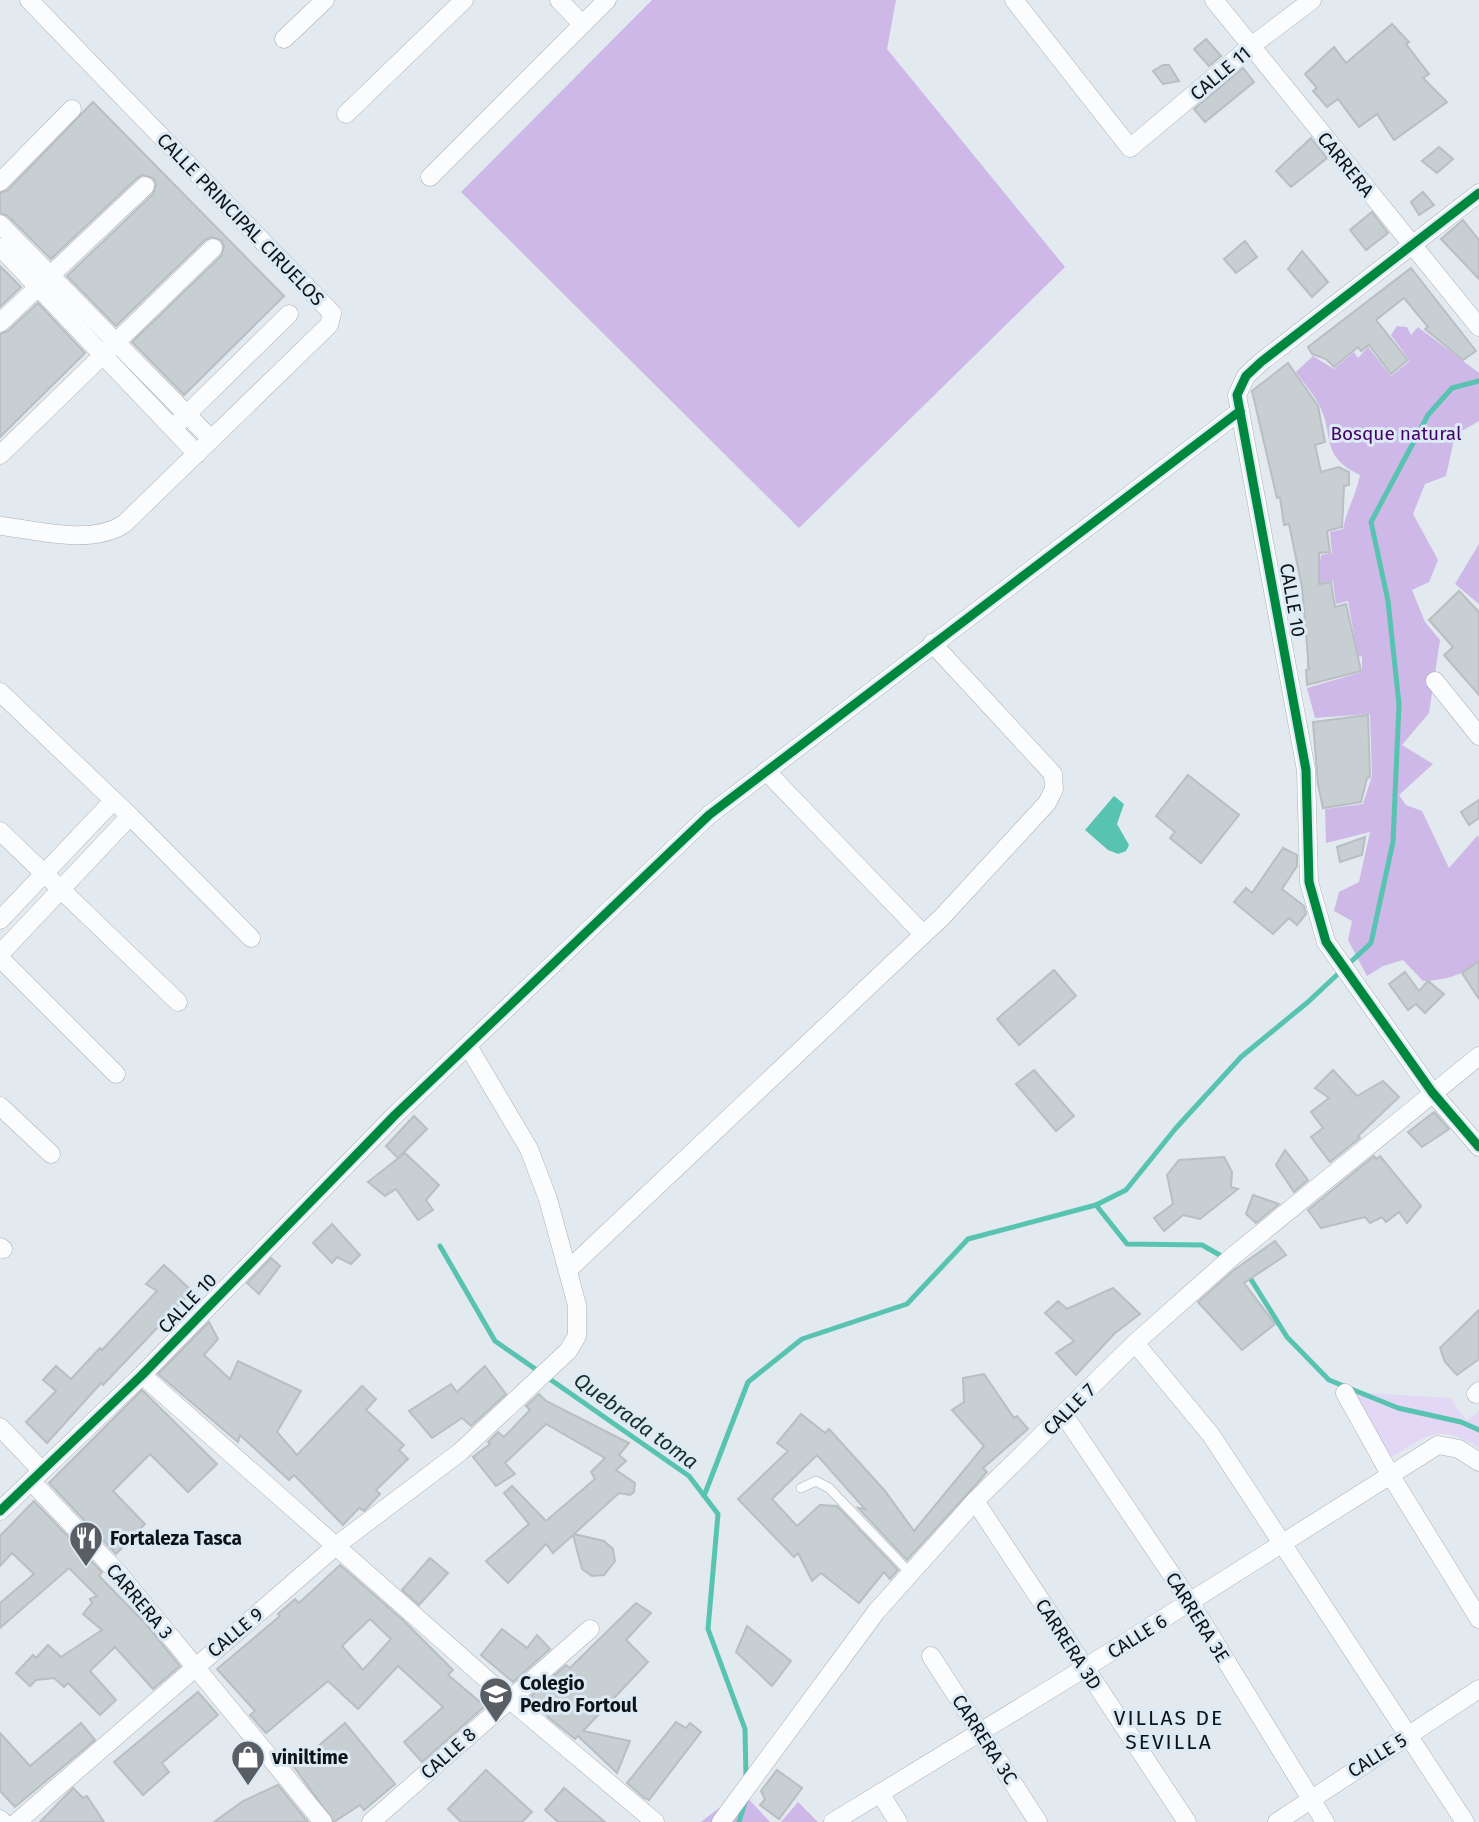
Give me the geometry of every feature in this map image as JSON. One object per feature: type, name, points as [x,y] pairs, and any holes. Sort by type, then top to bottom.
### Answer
[{"type":"street","name":"CALLE PRINCIPAL CIRUELOS","points":[[0,526],[93,536],[110,533],[124,524],[329,326],[332,313],[29,0]]},
{"type":"street","points":[[284,40],[325,0]]},
{"type":"street","points":[[345,114],[464,0]]},
{"type":"street","points":[[559,0],[582,24]]},
{"type":"street","points":[[430,177],[607,0]]},
{"type":"street","name":"CALLE 11","points":[[1014,0],[1130,148],[1250,47],[1312,0]]},
{"type":"street","name":"CARRERA","points":[[1214,0],[1479,327]]},
{"type":"street","points":[[0,181],[72,109]]},
{"type":"street","points":[[0,323],[145,186]]},
{"type":"street","name":"CALLE 10","points":[[1479,193],[1261,362],[1246,376],[1237,395],[1306,770],[1309,882],[1326,942],[1432,1092],[1479,1147]]},
{"type":"street","points":[[0,224],[103,355],[197,454]]},
{"type":"street","points":[[0,247],[116,342],[211,439]]},
{"type":"street","points":[[0,455],[213,248]]},
{"type":"street","points":[[173,428],[289,314]]},
{"type":"street","name":"CALLE 10","points":[[0,1511],[142,1375],[395,1115],[709,815],[1240,411]]},
{"type":"street","points":[[468,1046],[529,1149],[548,1199],[569,1269],[923,934],[1047,803],[1054,789],[1053,774],[932,643]]},
{"type":"street","points":[[1434,681],[1479,736]]},
{"type":"street","points":[[0,692],[130,816],[251,938]]},
{"type":"street","points":[[766,771],[923,934]]},
{"type":"street","points":[[0,920],[113,801]]},
{"type":"street","points":[[116,1074],[0,956],[130,816]]},
{"type":"street","points":[[0,831],[178,1003]]},
{"type":"street","name":"CALLE 7","points":[[721,1822],[876,1612],[975,1502],[1135,1343],[1233,1256],[1479,1056]]},
{"type":"street","points":[[0,1105],[51,1154]]},
{"type":"street","name":"CALLE 9","points":[[17,1822],[337,1545],[460,1452],[568,1351],[577,1336],[578,1306],[569,1269]]},
{"type":"street","points":[[1135,1343],[1211,1435],[1465,1822]]},
{"type":"street","points":[[142,1375],[509,1699],[655,1822]]},
{"type":"street","points":[[1345,1393],[1391,1476],[1479,1619]]},
{"type":"street","name":"CARRERA 3E","points":[[1064,1415],[1190,1602],[1325,1822]]},
{"type":"street","name":"CARRERA 3","points":[[0,1427],[37,1476],[323,1822]]},
{"type":"street","name":"CALLE 6","points":[[833,1822],[1086,1668],[1438,1445],[1459,1449],[1479,1462]]},
{"type":"street","name":"CARRERA 3D","points":[[975,1502],[1187,1822]]},
{"type":"street","name":"CALLE 8","points":[[371,1822],[590,1629]]},
{"type":"street","name":"CARRERA 3C","points":[[931,1656],[1038,1822]]},
{"type":"street","name":"CALLE 5","points":[[1277,1822],[1310,1797],[1479,1689]]},
{"type":"street","points":[[880,1793],[898,1822]]},
{"type":"lane","points":[[801,1488],[816,1481],[829,1488],[911,1574]]},
{"type":"shaded area","points":[[1114,796],[1124,804],[1117,824],[1129,845],[1126,851],[1118,854],[1108,850],[1085,830]]},
{"type":"shaded area","points":[[1349,1392],[1450,1398],[1467,1421],[1479,1411],[1479,1448],[1452,1435],[1432,1435],[1387,1459]]},
{"type":"green space","points":[[652,0],[896,0],[887,49],[1065,267],[799,528],[461,192]]},
{"type":"green space","name":"Bosque natural","points":[[1397,326],[1407,327],[1411,335],[1418,327],[1479,373],[1479,421],[1455,435],[1446,476],[1425,484],[1413,514],[1438,560],[1429,582],[1412,590],[1425,622],[1440,640],[1429,713],[1402,745],[1433,764],[1399,795],[1406,805],[1422,811],[1449,868],[1478,835],[1479,839],[1479,962],[1459,974],[1430,981],[1423,981],[1403,960],[1383,966],[1367,976],[1348,940],[1352,921],[1334,911],[1339,892],[1359,882],[1370,832],[1326,843],[1325,809],[1363,804],[1372,776],[1370,714],[1315,718],[1307,688],[1362,672],[1362,656],[1307,668],[1307,650],[1354,635],[1348,601],[1336,604],[1333,581],[1301,585],[1297,564],[1320,562],[1321,555],[1332,553],[1330,532],[1343,529],[1360,475],[1338,460],[1333,452],[1318,403],[1296,372],[1313,356],[1334,369],[1354,352],[1358,358],[1368,347],[1391,376],[1410,361],[1391,335]]},
{"type":"green space","points":[[1479,544],[1479,604],[1455,584]]},
{"type":"green space","points":[[741,1791],[770,1822],[701,1822]]},
{"type":"green space","points":[[798,1802],[818,1822],[781,1822]]},
{"type":"building","points":[[1392,24],[1409,42],[1406,44],[1429,74],[1423,78],[1447,102],[1394,140],[1377,114],[1359,127],[1338,99],[1327,107],[1313,91],[1317,88],[1305,74],[1334,47],[1346,63]]},
{"type":"building","points":[[1206,39],[1221,56],[1209,66],[1194,49]]},
{"type":"building","points":[[1163,65],[1169,65],[1179,81],[1163,84],[1153,71]]},
{"type":"building","points":[[1243,68],[1254,82],[1205,122],[1194,109]]},
{"type":"building","points":[[93,102],[284,296],[184,395],[132,342],[221,256],[224,246],[221,240],[211,237],[205,240],[116,326],[67,276],[153,194],[156,184],[153,178],[143,175],[137,178],[51,259],[8,216],[0,213],[0,193],[8,190]]},
{"type":"building","points":[[1311,138],[1327,158],[1291,187],[1276,171]]},
{"type":"building","points":[[1439,147],[1453,159],[1437,173],[1422,161]]},
{"type":"building","points":[[1423,192],[1434,205],[1419,215],[1411,202]]},
{"type":"building","points":[[1372,212],[1388,233],[1366,250],[1350,230]]},
{"type":"building","points":[[1463,220],[1479,240],[1479,279],[1441,239]]},
{"type":"building","points":[[1245,241],[1257,257],[1236,273],[1224,259]]},
{"type":"building","points":[[1302,251],[1328,282],[1312,297],[1288,269]]},
{"type":"building","points":[[0,266],[21,287],[0,307]]},
{"type":"building","points":[[1411,268],[1476,351],[1463,360],[1425,329],[1428,327],[1404,298],[1376,320],[1408,360],[1391,374],[1369,345],[1361,351],[1358,347],[1334,367],[1326,359],[1312,354],[1308,347]]},
{"type":"building","points":[[38,303],[85,353],[0,437],[0,334],[8,331]]},
{"type":"building","points":[[1288,363],[1318,406],[1325,442],[1315,445],[1321,472],[1339,467],[1349,472],[1349,485],[1344,486],[1342,527],[1327,531],[1330,552],[1319,553],[1319,584],[1331,582],[1335,607],[1346,604],[1361,671],[1307,685],[1306,670],[1309,669],[1302,587],[1289,524],[1284,525],[1280,497],[1277,498],[1252,391]]},
{"type":"building","points":[[1459,591],[1479,612],[1479,695],[1444,655],[1453,647],[1429,620]]},
{"type":"building","points":[[1368,715],[1370,777],[1367,778],[1361,802],[1323,808],[1318,784],[1313,722]]},
{"type":"building","points":[[1188,775],[1239,815],[1201,863],[1170,838],[1175,832],[1156,816]]},
{"type":"building","points":[[1479,800],[1479,818],[1469,825],[1461,812]]},
{"type":"building","points":[[1365,837],[1362,855],[1340,862],[1337,847]]},
{"type":"building","points":[[1283,848],[1297,855],[1297,866],[1282,889],[1304,906],[1306,914],[1297,925],[1289,918],[1273,934],[1234,902],[1246,888],[1252,893]]},
{"type":"building","points":[[1479,961],[1479,999],[1462,973]]},
{"type":"building","points":[[1054,970],[1076,996],[1019,1045],[997,1019]]},
{"type":"building","points":[[1405,972],[1419,991],[1428,981],[1444,994],[1425,1013],[1416,1004],[1408,1010],[1389,984]]},
{"type":"building","points":[[1034,1070],[1074,1116],[1056,1131],[1016,1084]]},
{"type":"building","points":[[1333,1070],[1357,1096],[1383,1081],[1399,1097],[1358,1136],[1360,1138],[1330,1162],[1311,1137],[1323,1128],[1311,1112],[1329,1098],[1315,1088]]},
{"type":"building","points":[[1434,1112],[1449,1129],[1422,1147],[1408,1132]]},
{"type":"building","points":[[414,1116],[427,1129],[398,1158],[386,1146]]},
{"type":"building","points":[[1285,1150],[1308,1180],[1294,1192],[1276,1165]]},
{"type":"building","points":[[405,1153],[439,1185],[426,1200],[433,1210],[418,1220],[396,1189],[385,1196],[368,1182]]},
{"type":"building","points":[[1374,1156],[1376,1159],[1380,1156],[1421,1206],[1407,1223],[1399,1212],[1386,1222],[1382,1217],[1370,1223],[1365,1217],[1321,1228],[1308,1210]]},
{"type":"building","points":[[1224,1157],[1232,1172],[1231,1187],[1238,1189],[1200,1219],[1183,1215],[1164,1231],[1154,1218],[1173,1204],[1167,1175],[1179,1160]]},
{"type":"building","points":[[1253,1195],[1279,1204],[1256,1223],[1246,1214]]},
{"type":"building","points":[[332,1224],[360,1255],[351,1264],[337,1257],[332,1263],[313,1243]]},
{"type":"building","points":[[1275,1241],[1286,1255],[1244,1283],[1275,1324],[1242,1350],[1198,1302],[1234,1270]]},
{"type":"building","points":[[271,1258],[280,1266],[259,1294],[247,1283]]},
{"type":"building","points":[[164,1265],[192,1291],[103,1385],[101,1383],[47,1443],[26,1422],[56,1391],[43,1380],[56,1366],[71,1379],[100,1348],[102,1350],[157,1291],[146,1284]]},
{"type":"building","points":[[1113,1288],[1140,1314],[1115,1333],[1076,1375],[1056,1353],[1074,1341],[1045,1313],[1058,1301],[1067,1309]]},
{"type":"building","points":[[1479,1310],[1479,1359],[1457,1375],[1445,1362],[1440,1348]]},
{"type":"building","points":[[209,1322],[218,1339],[204,1355],[230,1379],[238,1361],[301,1391],[277,1432],[297,1455],[362,1386],[376,1399],[366,1410],[404,1445],[399,1450],[408,1459],[376,1490],[380,1494],[364,1511],[359,1508],[343,1525],[294,1475],[289,1480],[240,1435],[238,1442],[158,1374]]},
{"type":"building","points":[[485,1366],[506,1394],[471,1426],[462,1418],[432,1438],[409,1411],[451,1384],[457,1392]]},
{"type":"building","points":[[984,1374],[1014,1418],[1017,1416],[1028,1429],[983,1468],[987,1472],[907,1560],[858,1508],[865,1509],[817,1455],[772,1499],[797,1526],[820,1505],[837,1506],[898,1570],[890,1579],[884,1572],[859,1603],[821,1573],[812,1581],[798,1553],[794,1557],[738,1499],[788,1451],[777,1443],[801,1414],[825,1433],[829,1429],[885,1491],[914,1531],[984,1446],[952,1410],[964,1402],[963,1378]]},
{"type":"building","points":[[142,1390],[217,1464],[188,1492],[150,1454],[113,1491],[145,1524],[116,1554],[49,1483]]},
{"type":"building","points":[[539,1394],[546,1401],[629,1443],[619,1455],[626,1461],[616,1470],[635,1483],[634,1492],[630,1495],[619,1493],[574,1534],[604,1541],[613,1549],[615,1561],[604,1575],[592,1576],[582,1569],[573,1535],[553,1553],[546,1544],[508,1583],[486,1561],[529,1524],[504,1493],[512,1486],[546,1521],[595,1479],[591,1472],[605,1458],[546,1424],[505,1463],[515,1474],[496,1486],[473,1457],[490,1444],[488,1442],[498,1432],[504,1437],[530,1410],[526,1406]]},
{"type":"building","points":[[34,1501],[102,1572],[99,1576],[145,1623],[180,1666],[153,1689],[115,1647],[90,1671],[116,1700],[100,1715],[68,1683],[64,1687],[54,1678],[36,1680],[30,1686],[16,1673],[33,1655],[36,1658],[48,1645],[61,1657],[102,1630],[83,1614],[92,1603],[90,1599],[97,1596],[69,1568],[0,1628],[0,1603],[34,1574],[12,1553],[0,1566],[0,1536]]},
{"type":"building","points":[[430,1558],[448,1573],[419,1605],[402,1590]]},
{"type":"building","points":[[340,1565],[404,1621],[453,1670],[448,1675],[485,1706],[422,1762],[404,1742],[443,1707],[398,1666],[358,1709],[328,1681],[266,1733],[250,1715],[255,1711],[217,1669],[280,1616],[278,1614],[295,1599],[299,1603]],"holes":[[[370,1619],[391,1639],[363,1670],[342,1646]]]},
{"type":"building","points":[[636,1603],[651,1613],[626,1640],[648,1662],[583,1731],[630,1741],[617,1773],[578,1736],[575,1739],[549,1718],[531,1696],[566,1665],[570,1668]]},
{"type":"building","points":[[747,1626],[791,1661],[772,1686],[736,1652]]},
{"type":"building","points":[[502,1629],[527,1648],[537,1635],[550,1649],[513,1682],[481,1655]]},
{"type":"building","points":[[198,1692],[218,1715],[162,1763],[169,1772],[143,1795],[114,1762]]},
{"type":"building","points":[[676,1722],[686,1728],[690,1723],[701,1732],[649,1800],[627,1783]]},
{"type":"building","points":[[81,1723],[95,1740],[15,1807],[0,1791],[0,1733],[30,1766]]},
{"type":"building","points":[[345,1723],[395,1784],[364,1810],[360,1805],[334,1822],[294,1767]]},
{"type":"building","points":[[486,1770],[532,1812],[522,1822],[461,1822],[448,1809]]},
{"type":"building","points":[[777,1770],[802,1788],[779,1819],[760,1805],[765,1799],[761,1791]]},
{"type":"building","points":[[278,1785],[308,1822],[214,1822],[243,1801]]},
{"type":"building","points":[[73,1788],[83,1798],[87,1796],[104,1822],[40,1822]]},
{"type":"building","points":[[564,1788],[605,1822],[558,1822],[545,1810]]},
{"type":"waterway","points":[[704,1496],[748,1382],[802,1339],[907,1304],[968,1239],[1096,1205],[1126,1190],[1176,1128],[1241,1057],[1308,1002],[1371,943],[1393,842],[1399,704],[1388,601],[1371,522],[1428,415],[1452,388],[1479,381]]},
{"type":"waterway","points":[[1096,1205],[1127,1244],[1202,1245],[1225,1258]]},
{"type":"waterway","name":"Quebrada toma","points":[[440,1246],[495,1341],[689,1476],[718,1514],[708,1629],[745,1729],[746,1778]]},
{"type":"waterway","points":[[1247,1273],[1287,1337],[1329,1380],[1398,1408],[1461,1422],[1479,1430]]},
{"type":"waterway","name":"Quebrada toma","points":[[739,1822],[746,1799]]},
{"type":"cycle path","points":[[1479,193],[1261,362],[1246,376],[1237,395],[1306,770],[1309,882],[1326,942],[1432,1092],[1479,1147]]},
{"type":"cycle path","points":[[0,1511],[142,1375],[395,1115],[709,815],[1240,411]]},
{"type":"place","name":"Fortaleza Tasca","points":[[86,1568]]},
{"type":"place","name":"Colegio Pedro Fortoul","points":[[496,1724]]},
{"type":"place","name":"viniltime","points":[[248,1787]]},
{"type":"district","name":"VILLAS DE SEVILLA","points":[[1169,1730]]}]
